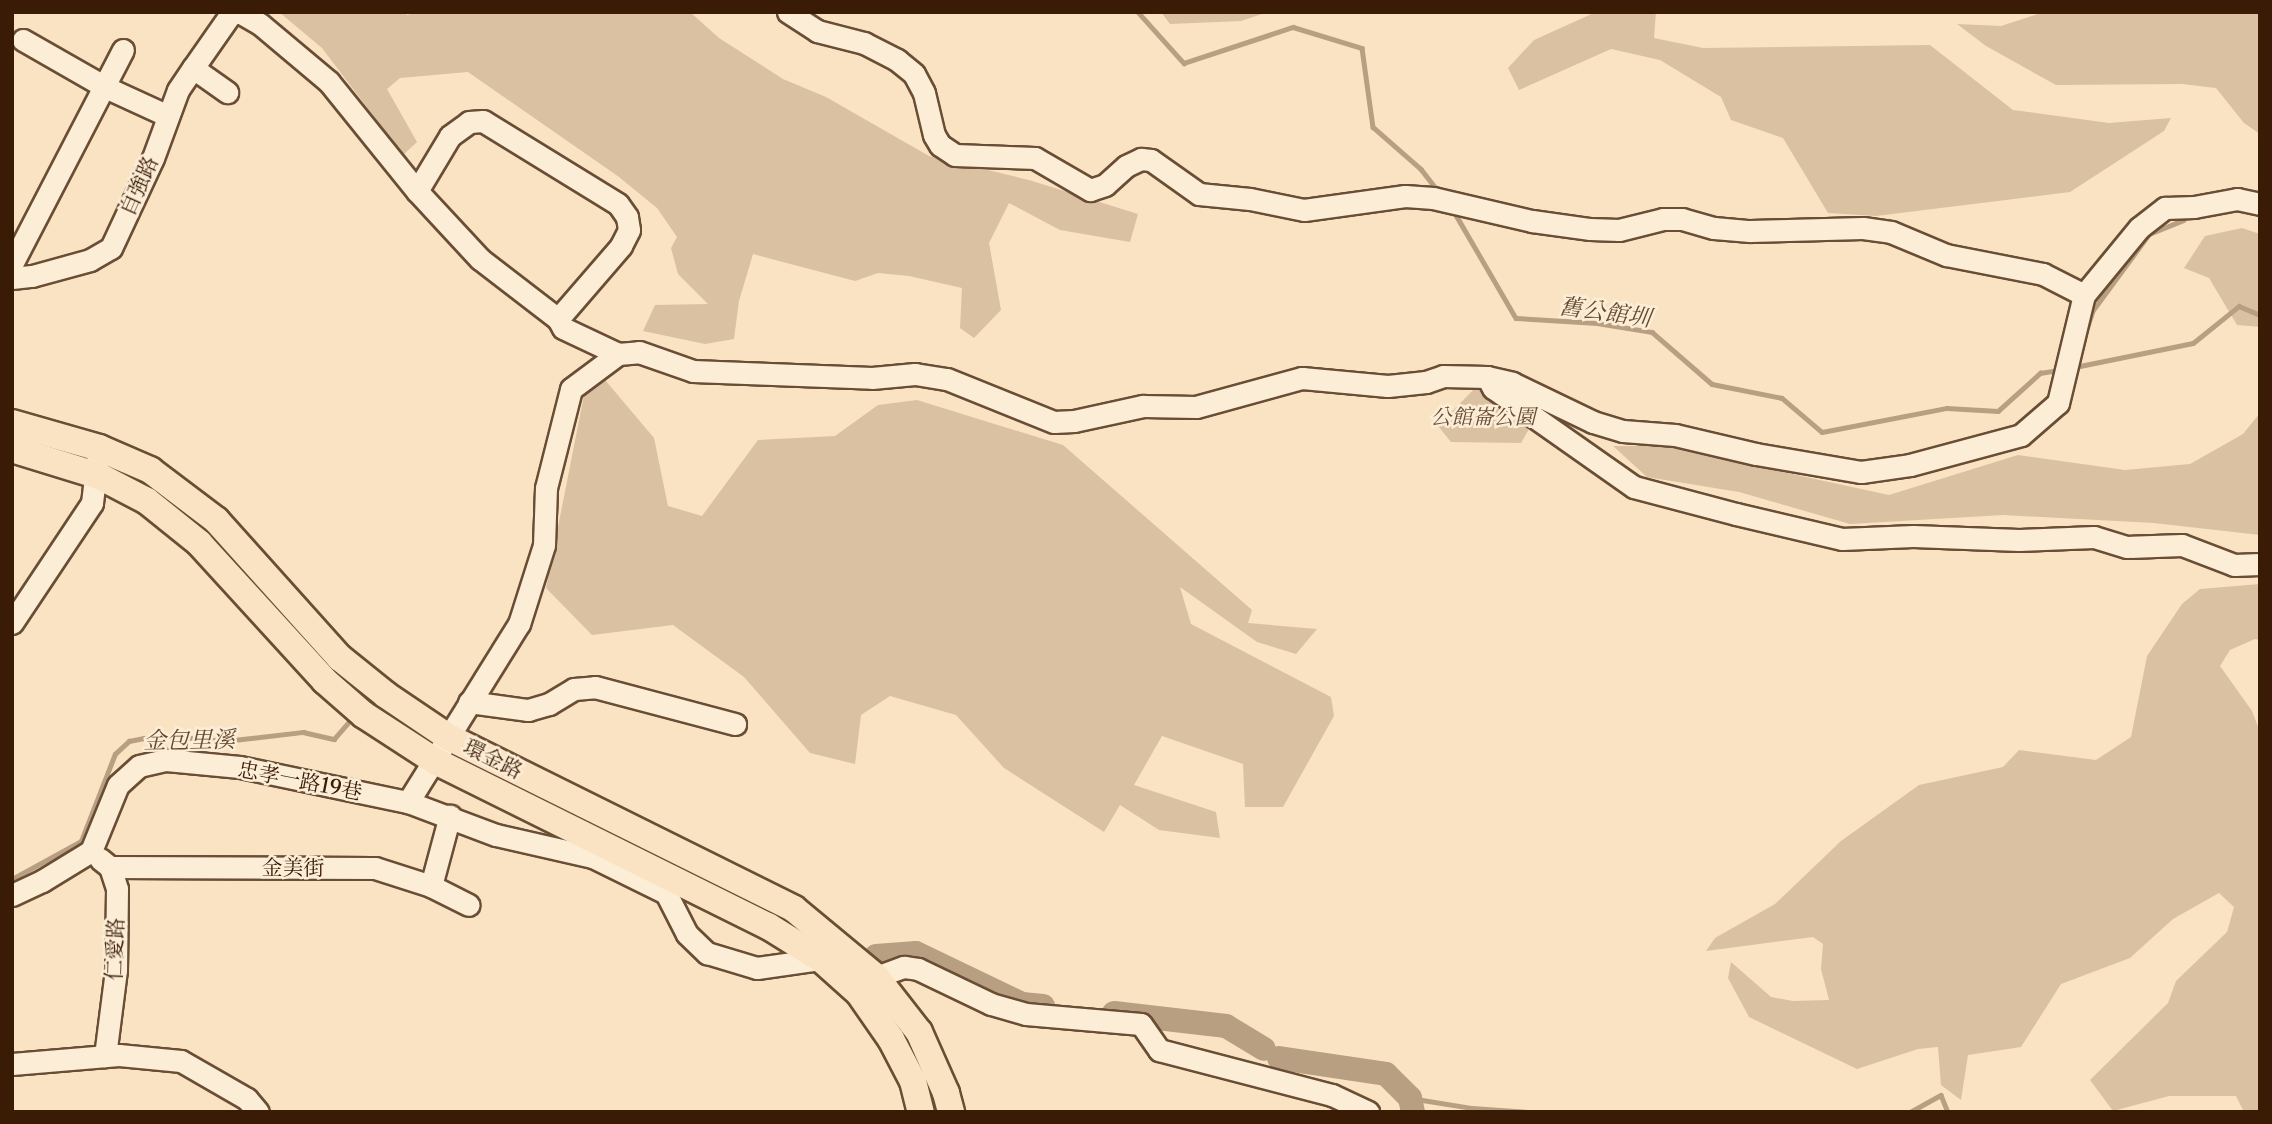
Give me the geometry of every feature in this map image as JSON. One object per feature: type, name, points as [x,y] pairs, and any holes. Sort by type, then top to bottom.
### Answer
[{"type":"main road","name":"環金路","points":[[12,423],[99,448],[150,470],[216,520],[340,658],[386,695],[448,737],[794,909],[867,985],[919,1032],[946,1093],[951,1112]]},
{"type":"main road","name":"環金路","points":[[12,449],[95,474],[147,501],[199,543],[325,681],[364,715],[435,761],[768,926],[867,985],[912,1081],[921,1112]]},
{"type":"street","name":"自強路","points":[[12,278],[32,276],[90,260],[111,248],[153,158],[178,90],[230,15],[239,12]]},
{"type":"street","points":[[239,12],[260,23],[329,82],[417,191],[480,259],[558,319],[563,328],[618,354],[639,352],[693,371],[872,378],[926,375],[947,379],[1054,422],[1074,421],[1143,405],[1196,407],[1302,378],[1388,386],[1426,382],[1443,376],[1488,377],[1511,383],[1593,422],[1623,431],[1675,435],[1756,454],[1861,472],[1898,467],[2021,435],[2058,403],[2084,295],[2139,228],[2165,208],[2194,207],[2237,199],[2260,204]]},
{"type":"street","points":[[788,12],[817,31],[864,43],[897,60],[914,74],[923,93],[934,135],[940,145],[955,155],[1035,158],[1090,191],[1104,185],[1126,166],[1140,159],[1151,160],[1199,194],[1250,199],[1304,210],[1405,195],[1433,198],[1532,221],[1590,229],[1619,230],[1663,219],[1682,219],[1714,228],[1750,231],[1863,228],[1891,232],[1946,255],[2043,274],[2084,295]]},
{"type":"street","points":[[23,40],[105,87],[168,116]]},
{"type":"street","points":[[12,264],[123,50]]},
{"type":"street","points":[[193,68],[227,92]]},
{"type":"street","points":[[417,191],[457,129],[469,122],[483,121],[618,204],[627,217],[629,230],[621,246],[558,319]]},
{"type":"street","points":[[408,802],[519,624],[544,545],[546,488],[571,389],[618,354]]},
{"type":"street","points":[[1488,377],[1493,388],[1634,487],[1736,514],[1842,539],[1913,536],[2019,540],[2094,537],[2127,547],[2182,545],[2234,565],[2260,564]]},
{"type":"street","points":[[12,623],[92,503],[99,448]]},
{"type":"street","points":[[469,702],[528,710],[549,704],[574,689],[595,687],[734,724]]},
{"type":"street","name":"忠孝一路19巷","points":[[91,851],[118,785],[139,766],[166,760],[240,767],[408,802],[450,815],[496,835],[593,857],[666,894],[687,934],[707,953],[757,968],[821,959]]},
{"type":"street","points":[[431,886],[450,815]]},
{"type":"street","points":[[12,895],[42,881],[91,851],[110,867]]},
{"type":"street","name":"金美街","points":[[110,867],[375,868],[431,886],[468,905]]},
{"type":"street","name":"仁愛路","points":[[105,1056],[116,970],[117,889],[110,867]]},
{"type":"street","points":[[867,985],[905,967],[918,969],[991,1004],[1026,1014],[1141,1024],[1159,1049],[1332,1095],[1368,1112]]},
{"type":"street","points":[[12,1064],[105,1056],[181,1061],[247,1099],[258,1112]]},
{"type":"green space","points":[[279,12],[405,12],[407,15],[418,12],[690,12],[719,38],[783,79],[826,97],[929,156],[1029,180],[1138,214],[1130,242],[1060,230],[1009,203],[989,243],[1001,310],[974,338],[960,328],[962,288],[909,276],[878,273],[855,281],[753,254],[739,301],[734,339],[705,344],[643,331],[655,305],[708,304],[678,274],[671,248],[677,237],[657,208],[619,177],[468,72],[400,78],[387,89],[417,142],[403,155],[322,48]]},
{"type":"green space","points":[[1161,12],[1268,12],[1241,21],[1170,24]]},
{"type":"green space","points":[[1596,12],[1656,12],[1654,38],[1703,48],[1930,45],[2013,110],[2109,123],[2171,118],[2164,131],[2070,192],[1876,216],[1828,213],[1783,138],[1731,120],[1721,97],[1660,60],[1611,49],[1519,90],[1508,68],[1534,40]]},
{"type":"green space","points":[[2044,12],[2260,12],[2260,134],[2244,123],[2216,88],[2182,84],[2056,85],[1986,46],[1957,24],[2001,26]]},
{"type":"green space","points":[[2242,228],[2260,234],[2260,327],[2237,325],[2209,278],[2184,268],[2205,236]]},
{"type":"green space","points":[[600,374],[654,438],[668,506],[702,516],[758,440],[835,436],[878,405],[917,400],[1063,445],[1252,610],[1248,623],[1317,629],[1296,654],[1257,642],[1180,587],[1191,624],[1331,697],[1334,716],[1283,807],[1245,807],[1243,764],[1162,736],[1134,785],[1216,812],[1220,838],[1159,830],[1120,805],[1104,832],[1004,768],[956,715],[890,696],[861,715],[855,764],[810,753],[744,677],[673,625],[592,635],[546,588],[585,390]]},
{"type":"green space","name":"公館崙公園","points":[[1479,384],[1534,420],[1521,443],[1451,442],[1438,426]]},
{"type":"green space","points":[[2260,413],[2260,535],[2154,523],[2003,515],[1850,524],[1739,492],[1647,477],[1613,446],[1663,446],[1889,495],[2018,455],[2125,470],[2190,464],[2243,434]]},
{"type":"green space","points":[[2260,584],[2260,640],[2255,639],[2230,650],[2220,666],[2252,711],[2260,732],[2260,1112],[2244,1112],[2236,1096],[2169,1096],[2113,1111],[2090,1080],[2168,1003],[2176,981],[2227,932],[2234,907],[2219,893],[2173,919],[2130,958],[2061,984],[2021,1047],[1968,1055],[1961,1100],[1941,1085],[1938,1047],[1918,1049],[1857,1069],[1749,1017],[1728,978],[1731,962],[1771,997],[1793,1001],[1829,1000],[1821,969],[1823,944],[1813,937],[1706,951],[1715,938],[1775,904],[1841,841],[1919,785],[2003,767],[2019,750],[2096,760],[2131,737],[2147,656],[2182,604],[2200,589]]},
{"type":"waterway","name":"舊公館圳","points":[[1138,12],[1184,63],[1293,27],[1362,48],[1373,127],[1421,169],[1435,187]]},
{"type":"waterway","name":"舊公館圳","points":[[1456,215],[1516,318],[1597,323],[1652,332],[1712,384],[1782,398],[1822,432],[1947,408],[1998,411],[2040,373],[2053,371]]},
{"type":"waterway","points":[[2085,334],[2093,310],[2149,234],[2183,220]]},
{"type":"waterway","name":"舊公館圳","points":[[2075,367],[2193,343],[2239,306],[2260,315]]},
{"type":"waterway","name":"金包里溪","points":[[12,879],[81,841],[115,754],[129,741],[178,737],[225,741],[303,732],[334,739],[348,723]]},
{"type":"waterway","points":[[876,956],[916,953],[1022,1004],[1043,1006]]},
{"type":"waterway","points":[[1114,1013],[1226,1026],[1264,1049]]},
{"type":"waterway","points":[[1279,1058],[1386,1074],[1410,1098],[1413,1112]]},
{"type":"waterway","points":[[1910,1112],[1941,1095],[1948,1112]]},
{"type":"waterway","points":[[1410,1098],[1472,1108],[1528,1112]]}]
